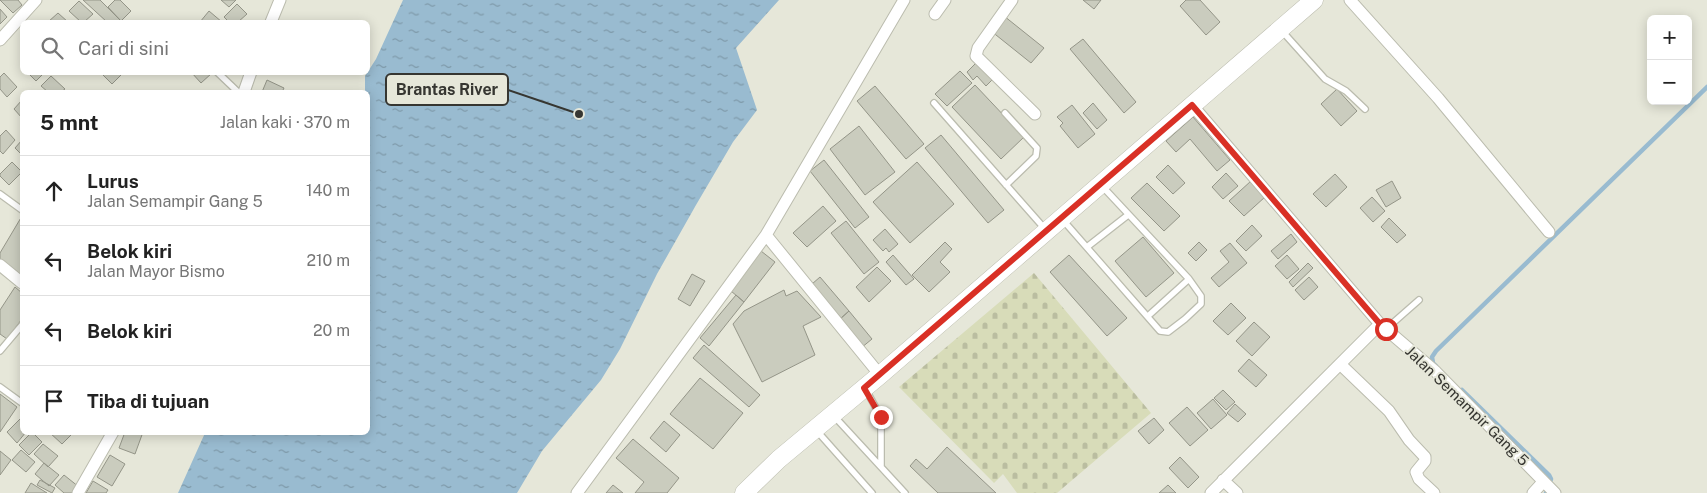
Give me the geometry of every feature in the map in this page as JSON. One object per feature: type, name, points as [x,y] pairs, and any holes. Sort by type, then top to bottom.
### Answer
[{"type":"main road","points":[[749,492],[779,459],[880,375],[1314,0]]},
{"type":"street","points":[[0,40],[36,0]]},
{"type":"street","points":[[272,20],[280,0]]},
{"type":"street","points":[[577,493],[766,234],[904,0]]},
{"type":"street","points":[[935,14],[945,0]]},
{"type":"street","points":[[1012,0],[978,48],[976,56],[1035,114]]},
{"type":"street","points":[[1350,0],[1438,98],[1549,232]]},
{"type":"street","points":[[245,90],[250,75]]},
{"type":"street","name":"Jalan Semampir Gang 5","points":[[1192,105],[1383,327],[1436,372],[1549,488]]},
{"type":"street","points":[[766,234],[880,375]]},
{"type":"street","points":[[0,265],[20,281]]},
{"type":"street","points":[[1211,493],[1340,364],[1383,327]]},
{"type":"street","points":[[1340,364],[1389,411],[1409,440],[1425,457],[1416,472],[1420,479],[1434,493]]},
{"type":"street","points":[[78,493],[111,435]]},
{"type":"street","points":[[1224,480],[1237,493]]},
{"type":"street","points":[[1533,493],[1549,488]]},
{"type":"lane","points":[[1280,29],[1326,79],[1346,91],[1365,109]]},
{"type":"lane","points":[[220,75],[236,90]]},
{"type":"lane","points":[[934,103],[1047,231]]},
{"type":"lane","points":[[1005,113],[1037,148],[1036,156],[1006,184]]},
{"type":"lane","points":[[1062,218],[1160,331],[1168,332],[1186,319],[1200,304],[1201,296],[1189,279],[1100,184]]},
{"type":"lane","points":[[0,194],[20,209]]},
{"type":"lane","points":[[1087,247],[1128,214]]},
{"type":"lane","points":[[1148,316],[1189,279]]},
{"type":"lane","points":[[1383,327],[1419,300]]},
{"type":"lane","points":[[0,350],[20,327]]},
{"type":"lane","points":[[0,387],[20,402]]},
{"type":"lane","points":[[864,388],[881,417],[881,466]]},
{"type":"lane","points":[[833,414],[905,493]]},
{"type":"lane","points":[[815,429],[872,493]]},
{"type":"green space","points":[[1034,273],[1151,413],[1057,493],[1017,493],[1003,474],[994,483],[899,387]]},
{"type":"water","points":[[403,0],[779,0],[736,48],[757,110],[733,142],[696,205],[657,274],[620,349],[601,380],[542,451],[517,493],[178,493],[204,435],[370,435],[370,90],[365,90],[365,76],[370,75],[370,68]]},
{"type":"building","points":[[0,0],[18,0],[22,5],[13,13]]},
{"type":"building","points":[[83,0],[100,0],[120,20],[105,20]]},
{"type":"building","points":[[115,0],[120,0],[131,11],[120,20],[108,7]]},
{"type":"building","points":[[221,0],[236,0],[229,7]]},
{"type":"building","points":[[1083,0],[1101,0],[1094,9]]},
{"type":"building","points":[[1186,0],[1200,0],[1220,22],[1206,35],[1180,6]]},
{"type":"building","points":[[79,1],[93,14],[86,20],[79,20],[69,11]]},
{"type":"building","points":[[237,4],[247,14],[240,20],[227,20],[224,17]]},
{"type":"building","points":[[0,9],[7,17],[0,24]]},
{"type":"building","points":[[209,11],[220,20],[202,20]]},
{"type":"building","points":[[58,13],[66,20],[50,20]]},
{"type":"building","points":[[1004,16],[1044,48],[1031,63],[991,31]]},
{"type":"building","points":[[1083,39],[1136,102],[1124,113],[1070,49]]},
{"type":"building","points":[[978,61],[994,78],[986,86],[977,76],[973,80],[967,72]]},
{"type":"building","points":[[960,71],[972,83],[947,106],[935,94]]},
{"type":"building","points":[[4,73],[17,87],[7,97],[0,89],[0,77]]},
{"type":"building","points":[[30,75],[42,75],[36,81]]},
{"type":"building","points":[[103,75],[121,75],[112,84]]},
{"type":"building","points":[[194,75],[210,75],[201,83]]},
{"type":"building","points":[[51,76],[65,89],[46,90],[41,86]]},
{"type":"building","points":[[267,80],[284,88],[283,90],[263,90]]},
{"type":"building","points":[[975,85],[1024,137],[1001,159],[952,107]]},
{"type":"building","points":[[875,86],[924,144],[906,159],[857,101]]},
{"type":"building","points":[[1337,89],[1357,111],[1341,126],[1321,104]]},
{"type":"building","points":[[20,102],[20,116],[14,109]]},
{"type":"building","points":[[1093,103],[1107,120],[1097,129],[1083,113]]},
{"type":"building","points":[[1072,105],[1095,134],[1078,148],[1060,126],[1063,123],[1057,117]]},
{"type":"building","points":[[1193,117],[1230,160],[1217,171],[1190,139],[1176,152],[1166,141]]},
{"type":"building","points":[[859,126],[895,172],[865,195],[830,149]]},
{"type":"building","points":[[6,130],[15,140],[3,154],[0,151],[0,136]]},
{"type":"building","points":[[941,135],[1004,210],[988,223],[925,148]]},
{"type":"building","points":[[20,142],[20,153],[15,148]]},
{"type":"building","points":[[824,160],[869,217],[855,228],[810,171]]},
{"type":"building","points":[[12,162],[20,170],[20,174],[9,185],[0,174]]},
{"type":"building","points":[[917,162],[954,204],[910,243],[873,202]]},
{"type":"building","points":[[1168,165],[1185,183],[1173,194],[1156,177]]},
{"type":"building","points":[[1226,173],[1238,186],[1223,199],[1212,187]]},
{"type":"building","points":[[1335,174],[1347,187],[1326,207],[1313,194]]},
{"type":"building","points":[[1251,181],[1265,197],[1244,216],[1229,201]]},
{"type":"building","points":[[1392,181],[1401,198],[1386,207],[1376,190]]},
{"type":"building","points":[[1147,183],[1180,216],[1164,231],[1131,198]]},
{"type":"building","points":[[1372,197],[1385,211],[1373,222],[1360,208]]},
{"type":"building","points":[[823,206],[836,221],[807,247],[793,233]]},
{"type":"building","points":[[1389,218],[1406,235],[1397,243],[1381,227]]},
{"type":"building","points":[[20,219],[20,276],[0,260],[0,253]]},
{"type":"building","points":[[846,221],[879,262],[864,274],[831,233]]},
{"type":"building","points":[[1252,225],[1262,236],[1246,251],[1236,241]]},
{"type":"building","points":[[885,229],[898,244],[889,252],[886,248],[883,251],[873,240]]},
{"type":"building","points":[[1291,234],[1297,242],[1278,259],[1271,251]]},
{"type":"building","points":[[1143,237],[1174,273],[1146,297],[1115,261]]},
{"type":"building","points":[[945,242],[952,249],[940,262],[950,272],[929,292],[912,275]]},
{"type":"building","points":[[1199,242],[1207,250],[1196,261],[1188,253]]},
{"type":"building","points":[[1230,243],[1247,263],[1219,287],[1211,278],[1229,262],[1220,251]]},
{"type":"building","points":[[761,251],[775,262],[744,302],[731,291]]},
{"type":"building","points":[[893,255],[914,279],[906,285],[886,262]]},
{"type":"building","points":[[1069,255],[1127,318],[1107,336],[1050,272]]},
{"type":"building","points":[[1287,255],[1299,269],[1287,279],[1275,266]]},
{"type":"building","points":[[1308,263],[1313,268],[1293,287],[1289,282]]},
{"type":"building","points":[[877,267],[891,281],[869,302],[856,287]]},
{"type":"building","points":[[692,274],[705,281],[690,306],[678,299]]},
{"type":"building","points":[[820,277],[849,311],[841,318],[812,284]]},
{"type":"building","points":[[1309,277],[1318,287],[1304,300],[1295,290]]},
{"type":"building","points":[[15,287],[20,291],[20,322],[7,339],[0,334],[0,310]]},
{"type":"building","points":[[784,290],[786,296],[797,291],[821,317],[803,326],[815,355],[762,382],[733,324],[744,311]]},
{"type":"building","points":[[736,295],[744,302],[709,346],[700,338]]},
{"type":"building","points":[[1231,303],[1246,318],[1228,335],[1213,321]]},
{"type":"building","points":[[849,311],[872,339],[861,348],[838,321]]},
{"type":"building","points":[[1254,322],[1270,337],[1252,356],[1236,341]]},
{"type":"building","points":[[704,345],[760,395],[749,407],[693,358]]},
{"type":"building","points":[[1249,359],[1267,375],[1256,387],[1238,371]]},
{"type":"building","points":[[700,378],[743,413],[713,449],[670,414]]},
{"type":"building","points":[[1223,390],[1235,402],[1226,410],[1214,398]]},
{"type":"building","points":[[0,394],[17,407],[0,432]]},
{"type":"building","points":[[1213,399],[1227,415],[1211,429],[1197,413]]},
{"type":"building","points":[[1235,404],[1246,414],[1238,422],[1227,413]]},
{"type":"building","points":[[1187,407],[1208,430],[1190,446],[1169,423]]},
{"type":"building","points":[[1154,418],[1164,430],[1149,444],[1138,431]]},
{"type":"building","points":[[20,419],[20,435],[24,435],[17,443],[7,432]]},
{"type":"building","points":[[664,421],[680,435],[666,452],[650,438]]},
{"type":"building","points":[[29,435],[35,435],[42,442],[29,455],[19,445]]},
{"type":"building","points":[[52,435],[71,435],[62,444]]},
{"type":"building","points":[[124,435],[142,435],[135,454],[119,448]]},
{"type":"building","points":[[633,439],[679,478],[667,493],[635,493],[644,482],[616,458]]},
{"type":"building","points":[[43,444],[58,456],[48,467],[34,454]]},
{"type":"building","points":[[947,447],[996,493],[938,493],[910,466],[916,459],[927,469]]},
{"type":"building","points":[[21,450],[35,462],[26,472],[12,460]]},
{"type":"building","points":[[0,451],[11,460],[0,475]]},
{"type":"building","points":[[110,455],[125,464],[112,486],[97,477]]},
{"type":"building","points":[[1180,457],[1199,477],[1188,488],[1169,468]]},
{"type":"building","points":[[44,463],[59,475],[49,486],[35,474]]},
{"type":"building","points":[[64,475],[79,487],[73,493],[64,493],[55,485]]},
{"type":"building","points":[[40,480],[55,488],[52,493],[37,485]]},
{"type":"building","points":[[93,481],[108,490],[106,493],[86,493]]},
{"type":"building","points":[[31,483],[47,493],[25,493]]},
{"type":"building","points":[[613,485],[623,493],[606,493]]},
{"type":"building","points":[[1168,485],[1176,493],[1159,493]]},
{"type":"waterway","points":[[1436,366],[1433,363],[1432,357],[1436,351],[1707,87]]},
{"type":"waterway","points":[[1462,390],[1549,475],[1551,479],[1546,493]]},
{"type":"place","name":"Brantas River","points":[[579,114]]},
{"type":"route","points":[[881,417],[864,388],[1192,105],[1386,329]]}]
